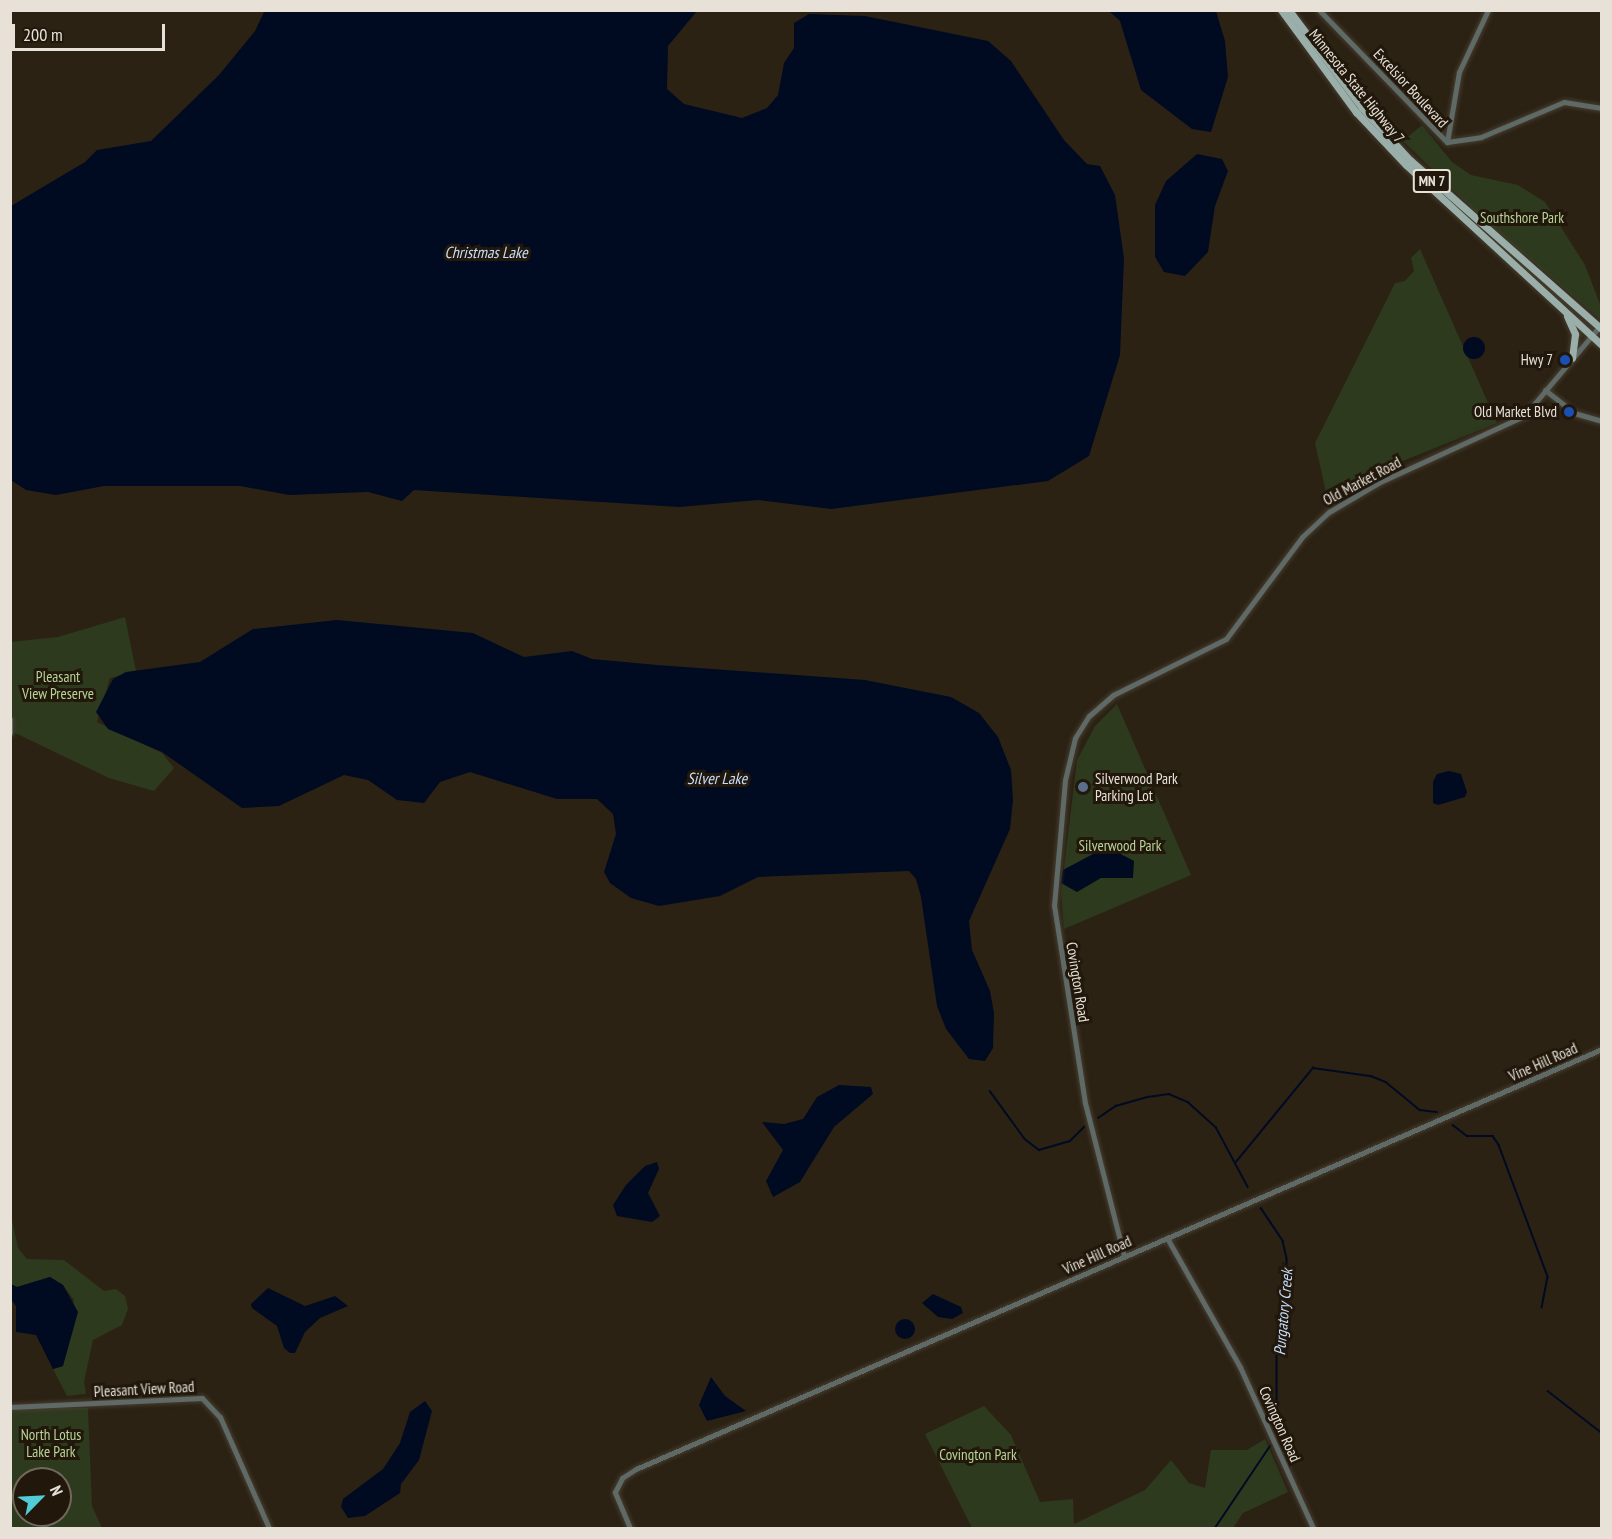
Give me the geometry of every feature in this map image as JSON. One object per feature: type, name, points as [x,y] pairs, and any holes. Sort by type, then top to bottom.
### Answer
[{"type":"main road","name":"Minnesota State Highway 7","points":[[1281,10],[1356,111],[1398,157],[1602,345]]},
{"type":"main road","name":"Minnesota State Highway 7","points":[[1289,10],[1355,99],[1410,160],[1600,328]]},
{"type":"main road","points":[[1562,310],[1575,334],[1572,358]]},
{"type":"street","name":"Excelsior Boulevard","points":[[1319,10],[1447,142],[1481,137],[1564,102],[1602,108]]},
{"type":"street","points":[[1447,142],[1459,72],[1488,10]]},
{"type":"street","name":"Old Market Road","points":[[1092,713],[1126,687],[1226,639],[1302,537],[1329,512],[1378,483],[1513,423],[1545,390],[1590,335],[1600,328]]},
{"type":"street","points":[[1545,390],[1574,413],[1602,421]]},
{"type":"street","name":"Covington Road","points":[[1092,713],[1075,738],[1068,762],[1054,906],[1085,1103],[1124,1256]]},
{"type":"street","points":[[10,719],[10,733]]},
{"type":"street","name":"Vine Hill Road","points":[[630,1528],[615,1496],[618,1483],[636,1469],[1602,1049]]},
{"type":"street","name":"Covington Road","points":[[1167,1238],[1240,1367],[1313,1528]]},
{"type":"street","name":"Pleasant View Road","points":[[10,1407],[202,1398],[220,1417],[269,1528]]},
{"type":"green space","name":"Southshore Park","points":[[1422,125],[1452,162],[1471,175],[1518,185],[1545,202],[1585,265],[1601,307],[1601,320],[1483,219],[1403,141]]},
{"type":"green space","points":[[1420,249],[1497,423],[1326,492],[1315,443],[1395,283],[1405,281],[1414,271],[1411,258]]},
{"type":"green space","name":"Pleasant View Preserve","points":[[125,617],[136,671],[110,678],[97,722],[162,753],[174,768],[154,791],[109,778],[11,731],[10,642],[58,637]]},
{"type":"green space","name":"Silverwood Park","points":[[1117,704],[1191,875],[1064,929],[1061,893],[1077,760],[1095,726]]},
{"type":"green space","points":[[11,1215],[18,1248],[27,1259],[64,1260],[104,1291],[116,1289],[125,1296],[128,1309],[122,1325],[93,1340],[84,1382],[86,1394],[67,1396],[53,1369],[63,1366],[74,1300],[63,1285],[50,1277],[17,1287],[11,1284]]},
{"type":"green space","name":"Covington Park","points":[[984,1406],[1011,1435],[1040,1502],[1073,1499],[1074,1524],[1145,1490],[1171,1460],[1189,1483],[1205,1488],[1211,1450],[1247,1450],[1265,1439],[1288,1492],[1243,1513],[1233,1528],[972,1528],[925,1434]]},
{"type":"green space","name":"North Lotus Lake Park","points":[[10,1408],[88,1408],[92,1506],[102,1528],[11,1528]]},
{"type":"water","name":"Christmas Lake","points":[[265,10],[697,11],[668,46],[667,89],[684,104],[742,118],[767,108],[778,95],[784,63],[794,48],[794,23],[809,14],[865,16],[988,41],[1011,61],[1064,140],[1087,164],[1100,166],[1115,195],[1124,258],[1120,355],[1089,456],[1048,481],[831,509],[758,500],[679,507],[414,490],[402,501],[368,492],[289,495],[240,486],[104,486],[56,495],[26,490],[11,480],[11,206],[85,162],[97,150],[151,141],[219,75],[255,31]]},
{"type":"water","points":[[1109,11],[1216,11],[1225,41],[1228,77],[1211,132],[1192,129],[1141,90],[1120,21]]},
{"type":"water","points":[[1197,154],[1222,159],[1228,171],[1215,206],[1208,252],[1185,276],[1164,272],[1155,257],[1155,205],[1166,181]]},
{"type":"water","points":[[1474,337],[1482,340],[1485,348],[1482,356],[1474,359],[1466,356],[1463,348],[1466,340]]},
{"type":"water","name":"Silver Lake","points":[[337,620],[473,633],[524,657],[572,651],[592,659],[865,680],[951,697],[979,713],[998,737],[1011,770],[1013,800],[1010,829],[969,921],[972,950],[990,991],[994,1013],[993,1048],[985,1061],[969,1059],[946,1029],[937,1006],[921,897],[916,879],[909,871],[758,877],[720,896],[659,906],[631,898],[610,883],[604,872],[616,834],[613,814],[597,799],[557,799],[470,772],[440,782],[424,803],[397,800],[368,780],[344,775],[279,806],[242,808],[162,752],[108,729],[96,712],[113,679],[126,672],[200,662],[253,629]]},
{"type":"water","points":[[1449,771],[1461,774],[1467,792],[1465,797],[1438,805],[1433,803],[1433,782],[1437,774]]},
{"type":"water","points":[[1115,851],[1134,861],[1133,878],[1101,878],[1077,892],[1061,883],[1063,870],[1093,854]]},
{"type":"water","points":[[839,1085],[871,1087],[873,1094],[834,1127],[800,1182],[773,1197],[766,1181],[783,1150],[762,1122],[784,1124],[803,1119],[817,1097]]},
{"type":"water","points":[[657,1162],[659,1169],[648,1193],[660,1216],[652,1222],[617,1216],[613,1205],[626,1185],[645,1166]]},
{"type":"water","points":[[50,1277],[63,1285],[78,1312],[63,1366],[53,1369],[36,1335],[16,1332],[16,1306],[10,1298],[11,1284],[17,1287]]},
{"type":"water","points":[[268,1288],[305,1306],[335,1296],[348,1306],[320,1318],[305,1332],[295,1353],[290,1353],[284,1348],[277,1326],[252,1308],[251,1304]]},
{"type":"water","points":[[933,1294],[961,1307],[963,1313],[952,1319],[938,1317],[922,1303]]},
{"type":"water","points":[[901,1319],[909,1319],[915,1325],[915,1333],[909,1339],[901,1339],[895,1333],[895,1325]]},
{"type":"water","points":[[711,1377],[725,1396],[746,1411],[707,1421],[699,1405]]},
{"type":"water","points":[[425,1401],[432,1411],[419,1460],[401,1484],[400,1493],[365,1516],[348,1518],[341,1507],[343,1499],[383,1469],[400,1443],[410,1412]]},
{"type":"waterway","points":[[1236,1162],[1313,1068],[1371,1076],[1386,1082],[1420,1110],[1437,1112]]},
{"type":"waterway","name":"Purgatory Creek","points":[[990,1091],[1025,1139],[1039,1150],[1070,1141],[1084,1127]]},
{"type":"waterway","name":"Purgatory Creek","points":[[1098,1118],[1116,1106],[1148,1097],[1169,1094],[1188,1102],[1216,1127],[1248,1187]]},
{"type":"waterway","points":[[1453,1125],[1467,1136],[1493,1136],[1499,1145],[1548,1277],[1542,1307]]},
{"type":"waterway","name":"Purgatory Creek","points":[[1261,1208],[1283,1241],[1287,1258],[1287,1298],[1277,1346],[1277,1423]]},
{"type":"waterway","points":[[1548,1391],[1602,1433]]},
{"type":"waterway","name":"Purgatory Creek","points":[[1215,1528],[1270,1446]]},
{"type":"place","name":"Hwy 7","points":[[1565,360]]},
{"type":"place","name":"Old Market Blvd","points":[[1569,412]]},
{"type":"place","name":"Silverwood Park Parking Lot","points":[[1083,787]]}]
